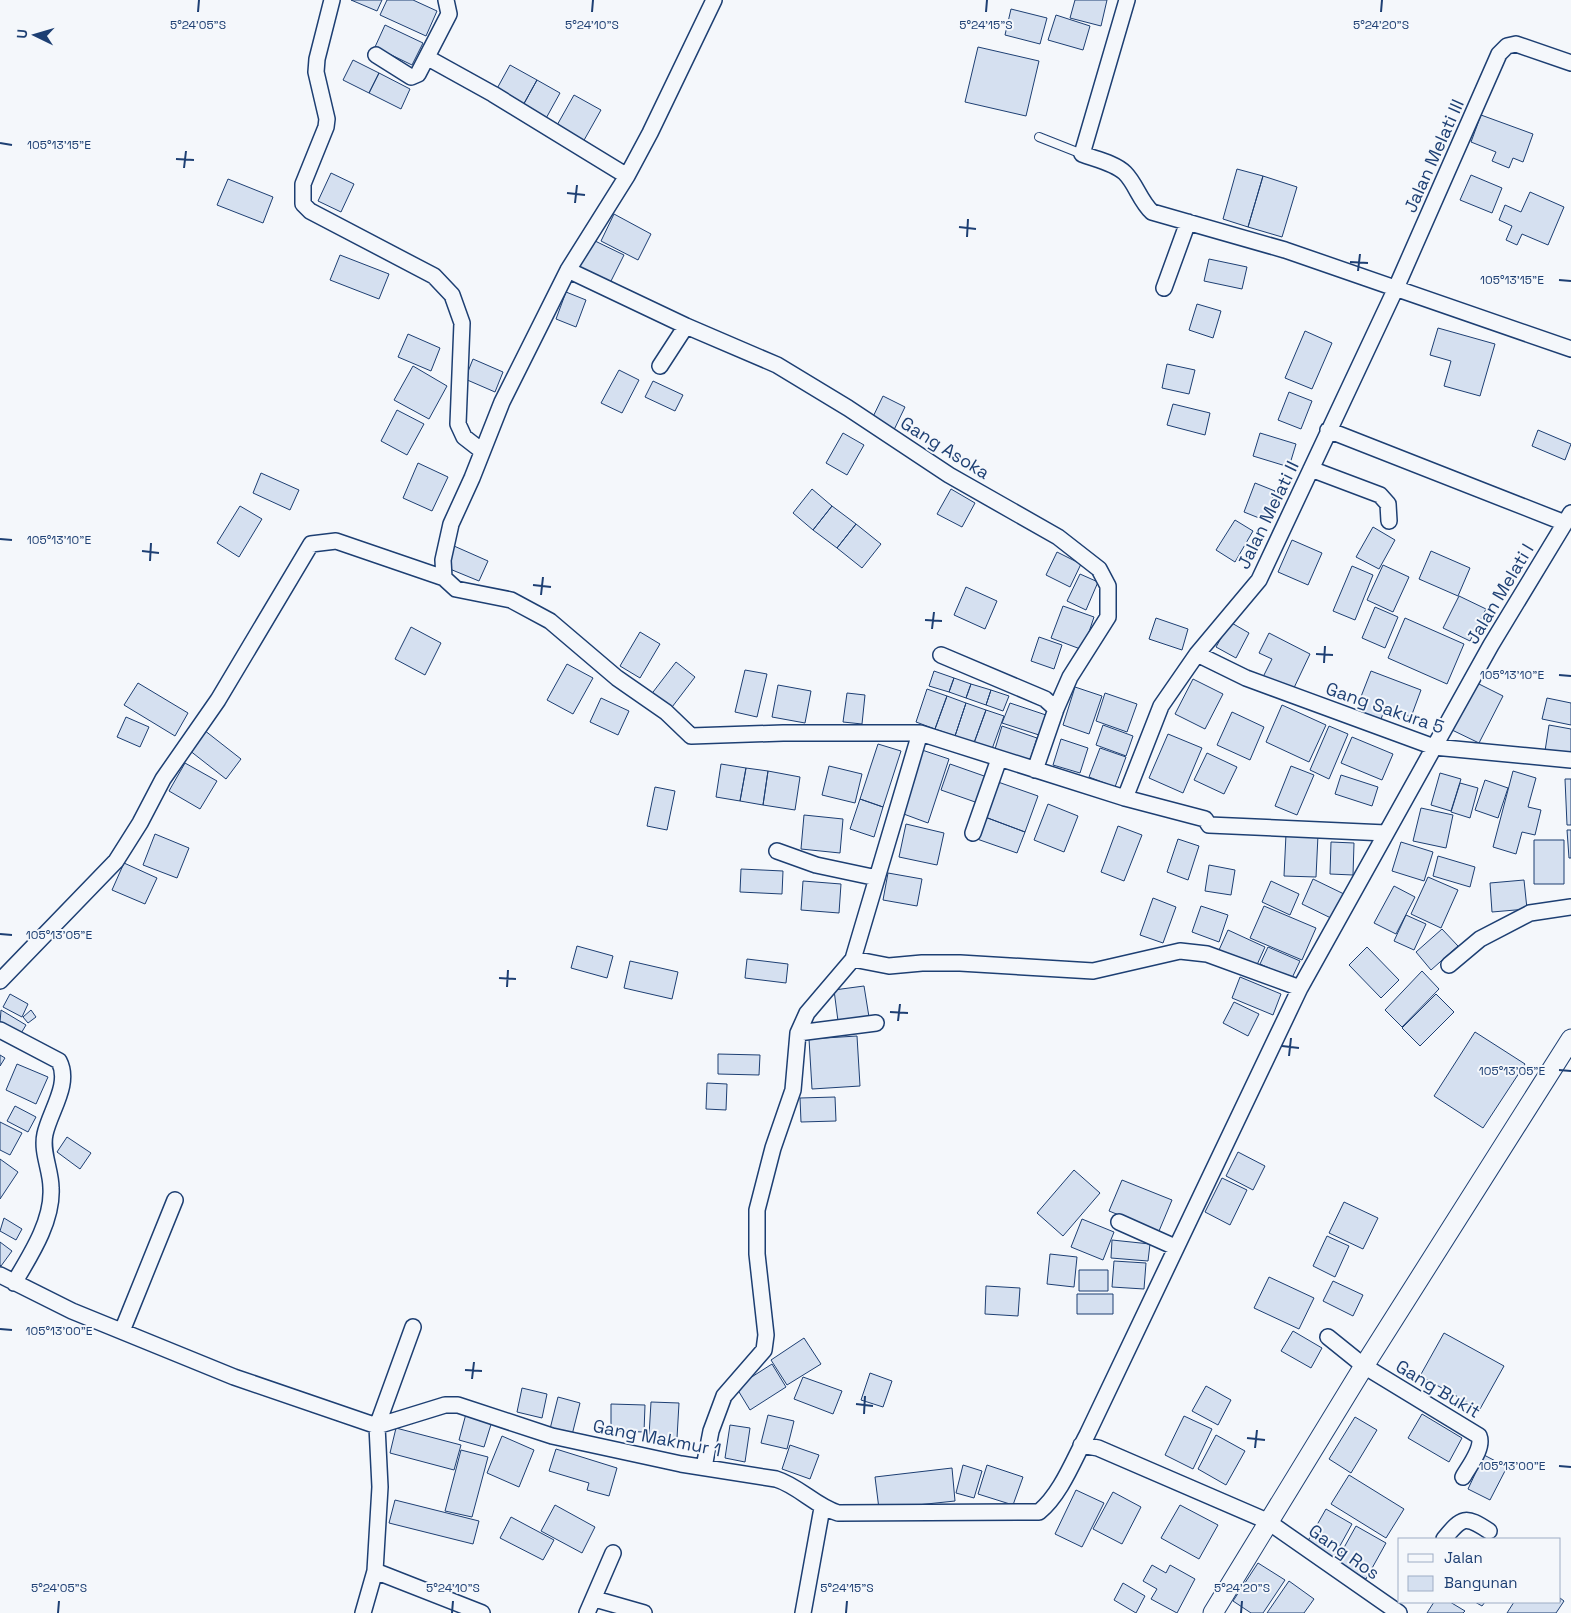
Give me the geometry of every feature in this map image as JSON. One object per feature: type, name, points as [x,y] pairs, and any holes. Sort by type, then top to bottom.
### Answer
[{"type":"street","points":[[332,0],[317,59],[316,72],[327,119],[326,127],[303,184],[303,204],[310,211],[434,276],[452,295],[462,323],[458,424],[464,437],[482,451]]},
{"type":"street","points":[[376,55],[411,77],[418,74],[428,58],[449,14],[446,0]]},
{"type":"street","points":[[444,578],[443,560],[451,524],[502,402],[568,270],[627,176],[714,0]]},
{"type":"street","points":[[1127,0],[1114,50],[1082,154],[1120,168],[1127,174],[1143,204],[1152,212],[1285,250],[1571,348]]},
{"type":"street","name":"Jalan Melati III","points":[[1396,288],[1499,54],[1512,44],[1571,64]]},
{"type":"street","points":[[428,58],[493,94],[627,176]]},
{"type":"street","points":[[1164,288],[1188,222]]},
{"type":"street","name":"Gang Asoka","points":[[568,270],[686,326],[777,365],[848,408],[949,475],[1058,537],[1099,569],[1108,586],[1108,617],[1070,677],[1056,709],[1035,770]]},
{"type":"street","name":"Jalan Melati II","points":[[1125,798],[1161,706],[1197,654],[1258,580],[1396,288]]},
{"type":"street","points":[[660,366],[686,326]]},
{"type":"street","points":[[1328,430],[1568,518]]},
{"type":"street","points":[[1311,469],[1380,495],[1388,504],[1389,521]]},
{"type":"street","name":"Jalan Melati I","points":[[822,1508],[838,1513],[856,1514],[1039,1512],[1047,1505],[1082,1445],[1300,988],[1491,645],[1568,518]]},
{"type":"street","points":[[0,981],[116,861],[163,779],[218,700],[311,544],[336,541],[444,578],[456,589],[511,600],[550,621],[617,678],[666,712],[691,736],[784,733],[920,733],[1125,798],[1205,819],[1209,825],[1386,833]]},
{"type":"street","name":"Gang Sakura 5","points":[[1197,654],[1246,678],[1434,747],[1571,760]]},
{"type":"street","points":[[940,655],[1045,699],[1056,709]]},
{"type":"street","points":[[704,1468],[711,1431],[724,1396],[764,1350],[766,1335],[757,1254],[757,1210],[773,1148],[793,1090],[798,1033],[807,1013],[853,959],[920,733]]},
{"type":"street","points":[[973,833],[999,759]]},
{"type":"street","points":[[777,851],[816,865],[877,878]]},
{"type":"street","points":[[1448,966],[1480,939],[1530,913],[1571,907]]},
{"type":"street","points":[[853,959],[889,966],[922,963],[960,963],[1093,971],[1180,951],[1206,954],[1300,988]]},
{"type":"street","points":[[798,1033],[876,1023]]},
{"type":"street","points":[[0,1030],[59,1061],[64,1076],[45,1136],[45,1154],[52,1188],[49,1209],[40,1235],[14,1283]]},
{"type":"street","points":[[1213,1613],[1267,1521],[1571,1039]]},
{"type":"street","points":[[122,1331],[174,1200]]},
{"type":"street","points":[[1119,1222],[1175,1247]]},
{"type":"street","points":[[0,1275],[72,1311],[234,1377],[377,1426]]},
{"type":"street","points":[[363,1613],[375,1571],[380,1487],[377,1426],[413,1326]]},
{"type":"street","points":[[1328,1337],[1364,1366]]},
{"type":"street","name":"Gang Bukit","points":[[1364,1366],[1479,1436],[1481,1441],[1478,1449],[1463,1477]]},
{"type":"street","name":"Gang Makmur 1","points":[[377,1426],[445,1405],[458,1405],[552,1436],[704,1468],[785,1482],[822,1508]]},
{"type":"street","name":"Gang Ros","points":[[1082,1445],[1098,1448],[1267,1521],[1397,1606]]},
{"type":"street","points":[[803,1613],[822,1508]]},
{"type":"street","points":[[1445,1538],[1456,1524],[1465,1519],[1472,1519],[1489,1531]]},
{"type":"street","points":[[587,1613],[595,1599],[613,1553]]},
{"type":"street","points":[[375,1571],[482,1613]]},
{"type":"street","points":[[595,1599],[644,1613]]},
{"type":"lane","points":[[1040,138],[1082,154]]},
{"type":"building","points":[[351,0],[382,0],[377,11]]},
{"type":"building","points":[[387,0],[413,0],[437,11],[426,36],[380,15]]},
{"type":"building","points":[[1075,0],[1107,0],[1101,26],[1070,18]]},
{"type":"building","points":[[1011,9],[1047,18],[1040,44],[1005,35]]},
{"type":"building","points":[[1056,15],[1090,26],[1083,50],[1048,40]]},
{"type":"building","points":[[385,25],[423,43],[412,65],[375,47]]},
{"type":"building","points":[[978,47],[1039,61],[1026,116],[965,102]]},
{"type":"building","points":[[353,60],[379,73],[369,93],[343,80]]},
{"type":"building","points":[[510,65],[537,80],[521,109],[494,94]]},
{"type":"building","points":[[379,73],[410,89],[401,109],[369,93]]},
{"type":"building","points":[[537,80],[560,93],[544,122],[521,109]]},
{"type":"building","points":[[574,95],[601,110],[583,142],[556,127]]},
{"type":"building","points":[[1481,115],[1533,134],[1523,162],[1513,158],[1509,168],[1492,161],[1496,152],[1471,142]]},
{"type":"building","points":[[1237,169],[1263,176],[1248,227],[1223,219]]},
{"type":"building","points":[[331,173],[354,184],[341,212],[318,201]]},
{"type":"building","points":[[1471,175],[1502,188],[1492,213],[1460,200]]},
{"type":"building","points":[[1263,176],[1297,187],[1282,237],[1248,227]]},
{"type":"building","points":[[228,179],[273,197],[263,223],[217,205]]},
{"type":"building","points":[[1530,192],[1564,207],[1548,245],[1522,234],[1517,245],[1506,240],[1512,226],[1499,220],[1505,205],[1521,212]]},
{"type":"building","points":[[614,214],[651,234],[638,260],[601,241]]},
{"type":"building","points":[[593,240],[624,255],[609,285],[579,268]]},
{"type":"building","points":[[340,255],[389,274],[379,299],[330,280]]},
{"type":"building","points":[[1209,259],[1247,267],[1242,289],[1204,281]]},
{"type":"building","points":[[566,292],[586,300],[576,327],[556,319]]},
{"type":"building","points":[[1197,304],[1221,311],[1213,338],[1189,330]]},
{"type":"building","points":[[1438,328],[1495,344],[1480,396],[1444,386],[1451,361],[1430,355]]},
{"type":"building","points":[[1305,331],[1332,343],[1312,389],[1285,378]]},
{"type":"building","points":[[408,334],[440,348],[431,371],[398,357]]},
{"type":"building","points":[[473,359],[503,372],[495,392],[465,379]]},
{"type":"building","points":[[1167,364],[1195,370],[1189,394],[1162,388]]},
{"type":"building","points":[[413,366],[447,386],[429,419],[394,400]]},
{"type":"building","points":[[619,370],[639,380],[622,413],[601,403]]},
{"type":"building","points":[[653,381],[683,395],[675,411],[645,397]]},
{"type":"building","points":[[1289,392],[1312,401],[1301,429],[1278,420]]},
{"type":"building","points":[[883,396],[905,407],[892,434],[870,423]]},
{"type":"building","points":[[1173,404],[1210,413],[1205,435],[1167,425]]},
{"type":"building","points":[[397,410],[424,424],[407,455],[381,441]]},
{"type":"building","points":[[1538,430],[1571,444],[1565,460],[1532,446]]},
{"type":"building","points":[[843,433],[864,445],[847,475],[826,463]]},
{"type":"building","points":[[1260,433],[1296,444],[1289,467],[1253,456]]},
{"type":"building","points":[[418,463],[448,477],[432,511],[403,498]]},
{"type":"building","points":[[261,473],[299,490],[290,510],[253,493]]},
{"type":"building","points":[[1255,483],[1275,491],[1264,520],[1244,512]]},
{"type":"building","points":[[812,489],[832,506],[813,530],[793,513]]},
{"type":"building","points":[[951,489],[975,503],[962,527],[937,514]]},
{"type":"building","points":[[240,506],[262,519],[239,557],[217,543]]},
{"type":"building","points":[[832,506],[856,524],[837,548],[813,530]]},
{"type":"building","points":[[1235,520],[1253,531],[1235,562],[1216,550]]},
{"type":"building","points":[[856,524],[881,544],[862,568],[837,548]]},
{"type":"building","points":[[1373,527],[1395,540],[1379,569],[1356,557]]},
{"type":"building","points":[[1292,540],[1322,553],[1308,585],[1278,572]]},
{"type":"building","points":[[454,546],[488,561],[479,581],[445,567]]},
{"type":"building","points":[[1431,551],[1470,568],[1458,596],[1419,579]]},
{"type":"building","points":[[1057,552],[1081,564],[1070,587],[1046,575]]},
{"type":"building","points":[[1383,565],[1409,577],[1393,612],[1367,600]]},
{"type":"building","points":[[1352,566],[1373,575],[1355,620],[1333,611]]},
{"type":"building","points":[[1080,574],[1098,582],[1086,610],[1067,601]]},
{"type":"building","points":[[966,587],[997,601],[985,629],[954,615]]},
{"type":"building","points":[[1459,596],[1486,609],[1470,641],[1443,628]]},
{"type":"building","points":[[1063,606],[1094,617],[1083,650],[1051,638]]},
{"type":"building","points":[[1375,607],[1398,617],[1385,648],[1362,638]]},
{"type":"building","points":[[1156,618],[1188,629],[1182,650],[1149,639]]},
{"type":"building","points":[[1405,618],[1464,644],[1447,684],[1388,658]]},
{"type":"building","points":[[1230,622],[1249,633],[1236,658],[1216,647]]},
{"type":"building","points":[[411,627],[441,643],[425,675],[395,659]]},
{"type":"building","points":[[640,632],[660,644],[640,678],[620,666]]},
{"type":"building","points":[[1269,633],[1310,654],[1292,692],[1263,677],[1272,659],[1259,653]]},
{"type":"building","points":[[1039,637],[1062,645],[1054,669],[1031,661]]},
{"type":"building","points":[[676,662],[695,677],[669,711],[650,696]]},
{"type":"building","points":[[567,664],[593,678],[573,714],[547,700]]},
{"type":"building","points":[[745,670],[767,674],[757,717],[735,712]]},
{"type":"building","points":[[934,671],[954,678],[949,692],[929,686]]},
{"type":"building","points":[[1371,671],[1421,690],[1411,717],[1385,708],[1380,722],[1355,712]]},
{"type":"building","points":[[954,678],[971,684],[966,698],[949,692]]},
{"type":"building","points":[[1193,679],[1223,694],[1205,729],[1175,714]]},
{"type":"building","points":[[1475,682],[1503,696],[1479,743],[1450,729]]},
{"type":"building","points":[[138,683],[188,713],[175,736],[124,705]]},
{"type":"building","points":[[971,684],[991,690],[986,705],[966,698]]},
{"type":"building","points":[[778,685],[811,691],[805,723],[772,717]]},
{"type":"building","points":[[1075,687],[1102,696],[1089,734],[1063,725]]},
{"type":"building","points":[[927,689],[947,696],[935,729],[916,722]]},
{"type":"building","points":[[991,690],[1009,696],[1003,711],[986,705]]},
{"type":"building","points":[[847,693],[865,695],[862,724],[843,722]]},
{"type":"building","points":[[1105,693],[1137,704],[1127,732],[1096,721]]},
{"type":"building","points":[[947,696],[966,703],[955,736],[935,729]]},
{"type":"building","points":[[601,698],[629,711],[618,735],[590,722]]},
{"type":"building","points":[[1547,698],[1571,703],[1571,725],[1542,719]]},
{"type":"building","points":[[966,703],[986,710],[974,743],[955,736]]},
{"type":"building","points":[[1010,703],[1046,715],[1039,735],[1002,723]]},
{"type":"building","points":[[1282,705],[1326,725],[1309,762],[1266,742]]},
{"type":"building","points":[[986,710],[1004,716],[992,749],[974,743]]},
{"type":"building","points":[[1232,712],[1264,727],[1250,760],[1217,745]]},
{"type":"building","points":[[126,717],[149,727],[140,747],[117,737]]},
{"type":"building","points":[[1103,725],[1133,736],[1126,756],[1096,745]]},
{"type":"building","points":[[1549,725],[1571,729],[1571,756],[1545,751]]},
{"type":"building","points":[[1002,726],[1037,738],[1030,760],[995,749]]},
{"type":"building","points":[[1329,726],[1348,734],[1329,779],[1310,770]]},
{"type":"building","points":[[204,730],[241,759],[226,779],[189,750]]},
{"type":"building","points":[[1168,734],[1202,748],[1183,793],[1149,778]]},
{"type":"building","points":[[1352,737],[1393,754],[1382,780],[1341,763]]},
{"type":"building","points":[[1061,739],[1088,748],[1080,773],[1053,765]]},
{"type":"building","points":[[878,744],[901,751],[883,807],[860,799]]},
{"type":"building","points":[[1100,748],[1126,757],[1115,787],[1089,777]]},
{"type":"building","points":[[922,750],[949,759],[928,823],[901,813]]},
{"type":"building","points":[[1207,753],[1237,767],[1224,794],[1194,780]]},
{"type":"building","points":[[185,763],[217,781],[200,809],[169,791]]},
{"type":"building","points":[[721,764],[746,768],[740,801],[716,797]]},
{"type":"building","points":[[950,764],[987,777],[978,803],[941,790]]},
{"type":"building","points":[[829,766],[862,774],[855,803],[822,795]]},
{"type":"building","points":[[1291,766],[1314,775],[1297,815],[1275,806]]},
{"type":"building","points":[[746,768],[768,771],[763,805],[740,801]]},
{"type":"building","points":[[768,771],[800,777],[795,810],[763,805]]},
{"type":"building","points":[[1513,771],[1536,778],[1528,807],[1541,810],[1535,835],[1522,832],[1516,854],[1493,847]]},
{"type":"building","points":[[1440,773],[1461,779],[1451,811],[1431,805]]},
{"type":"building","points":[[1341,775],[1378,787],[1372,806],[1335,794]]},
{"type":"building","points":[[1565,779],[1571,779],[1571,825],[1567,825]]},
{"type":"building","points":[[1485,780],[1508,788],[1498,818],[1475,810]]},
{"type":"building","points":[[998,782],[1038,796],[1025,832],[985,817]]},
{"type":"building","points":[[1460,783],[1478,788],[1470,818],[1451,812]]},
{"type":"building","points":[[655,787],[675,791],[667,830],[647,826]]},
{"type":"building","points":[[860,799],[883,807],[874,837],[850,829]]},
{"type":"building","points":[[1048,804],[1078,816],[1064,852],[1034,840]]},
{"type":"building","points":[[1421,808],[1453,815],[1446,848],[1413,841]]},
{"type":"building","points":[[804,815],[843,819],[840,853],[801,849]]},
{"type":"building","points":[[985,817],[1025,832],[1017,853],[977,839]]},
{"type":"building","points":[[906,824],[944,833],[937,865],[899,857]]},
{"type":"building","points":[[1118,826],[1142,835],[1124,881],[1101,872]]},
{"type":"building","points":[[1567,830],[1571,830],[1571,858],[1569,858]]},
{"type":"building","points":[[155,834],[189,848],[177,878],[143,865]]},
{"type":"building","points":[[1286,834],[1318,835],[1316,877],[1284,876]]},
{"type":"building","points":[[1178,839],[1199,846],[1188,880],[1167,872]]},
{"type":"building","points":[[1534,840],[1564,840],[1564,884],[1534,884]]},
{"type":"building","points":[[1331,842],[1354,843],[1353,875],[1330,874]]},
{"type":"building","points":[[1401,842],[1433,852],[1424,881],[1392,871]]},
{"type":"building","points":[[1438,856],[1475,867],[1470,887],[1433,876]]},
{"type":"building","points":[[124,863],[157,878],[145,904],[112,890]]},
{"type":"building","points":[[1209,865],[1235,870],[1231,895],[1205,891]]},
{"type":"building","points":[[741,869],[783,871],[782,894],[740,892]]},
{"type":"building","points":[[888,873],[922,879],[917,906],[883,900]]},
{"type":"building","points":[[1428,877],[1458,890],[1441,928],[1411,914]]},
{"type":"building","points":[[1313,879],[1346,895],[1335,920],[1302,904]]},
{"type":"building","points":[[1524,880],[1527,909],[1492,912],[1490,883]]},
{"type":"building","points":[[803,881],[841,884],[839,913],[801,910]]},
{"type":"building","points":[[1271,881],[1299,894],[1290,915],[1262,902]]},
{"type":"building","points":[[1394,886],[1415,897],[1396,934],[1374,923]]},
{"type":"building","points":[[1153,898],[1176,907],[1163,943],[1140,935]]},
{"type":"building","points":[[1201,906],[1228,915],[1219,942],[1192,932]]},
{"type":"building","points":[[1264,906],[1316,928],[1302,960],[1250,938]]},
{"type":"building","points":[[1406,915],[1426,924],[1414,950],[1394,941]]},
{"type":"building","points":[[1442,929],[1458,946],[1431,970],[1416,952]]},
{"type":"building","points":[[1228,930],[1265,947],[1256,967],[1219,950]]},
{"type":"building","points":[[577,946],[613,956],[607,978],[571,968]]},
{"type":"building","points":[[1268,947],[1300,961],[1292,978],[1260,964]]},
{"type":"building","points":[[1367,947],[1399,980],[1381,998],[1349,965]]},
{"type":"building","points":[[747,959],[788,964],[786,983],[745,978]]},
{"type":"building","points":[[630,961],[678,972],[672,999],[624,988]]},
{"type":"building","points":[[1422,971],[1439,989],[1402,1027],[1385,1010]]},
{"type":"building","points":[[1240,977],[1281,994],[1273,1015],[1232,998]]},
{"type":"building","points":[[864,986],[869,1017],[838,1021],[834,990]]},
{"type":"building","points":[[10,994],[28,1004],[22,1017],[3,1007]]},
{"type":"building","points":[[1436,994],[1454,1012],[1420,1046],[1402,1028]]},
{"type":"building","points":[[1234,1002],[1259,1014],[1248,1036],[1223,1023]]},
{"type":"building","points":[[1,1010],[26,1025],[20,1035],[0,1023]]},
{"type":"building","points":[[31,1010],[36,1017],[28,1023],[23,1017]]},
{"type":"building","points":[[1475,1032],[1525,1064],[1483,1128],[1434,1096]]},
{"type":"building","points":[[857,1036],[860,1086],[812,1089],[809,1039]]},
{"type":"building","points":[[718,1054],[760,1055],[759,1075],[718,1074]]},
{"type":"building","points":[[0,1055],[5,1058],[0,1066]]},
{"type":"building","points":[[17,1064],[48,1077],[36,1104],[6,1090]]},
{"type":"building","points":[[707,1083],[727,1084],[726,1110],[706,1109]]},
{"type":"building","points":[[835,1097],[836,1121],[801,1122],[800,1098]]},
{"type":"building","points":[[15,1106],[36,1117],[28,1132],[7,1121]]},
{"type":"building","points":[[0,1122],[22,1133],[10,1155],[0,1150]]},
{"type":"building","points":[[67,1137],[91,1153],[80,1169],[57,1152]]},
{"type":"building","points":[[1238,1152],[1265,1166],[1253,1190],[1226,1176]]},
{"type":"building","points":[[0,1159],[18,1172],[0,1199]]},
{"type":"building","points":[[1074,1170],[1100,1193],[1063,1236],[1037,1213]]},
{"type":"building","points":[[1222,1178],[1247,1190],[1230,1225],[1205,1212]]},
{"type":"building","points":[[1122,1180],[1172,1200],[1159,1231],[1109,1211]]},
{"type":"building","points":[[1344,1202],[1378,1218],[1363,1249],[1329,1233]]},
{"type":"building","points":[[4,1218],[22,1229],[16,1240],[0,1231]]},
{"type":"building","points":[[1082,1219],[1114,1232],[1103,1260],[1071,1247]]},
{"type":"building","points":[[1327,1236],[1349,1246],[1335,1277],[1313,1266]]},
{"type":"building","points":[[1112,1240],[1150,1244],[1148,1261],[1111,1258]]},
{"type":"building","points":[[0,1242],[12,1251],[1,1266],[0,1265]]},
{"type":"building","points":[[1050,1254],[1077,1257],[1074,1287],[1047,1284]]},
{"type":"building","points":[[1114,1261],[1146,1263],[1144,1289],[1112,1287]]},
{"type":"building","points":[[1079,1270],[1108,1270],[1108,1291],[1079,1291]]},
{"type":"building","points":[[1269,1277],[1314,1298],[1299,1329],[1254,1308]]},
{"type":"building","points":[[1333,1281],[1363,1295],[1353,1316],[1323,1301]]},
{"type":"building","points":[[986,1286],[1020,1288],[1018,1316],[985,1314]]},
{"type":"building","points":[[1077,1294],[1113,1294],[1113,1314],[1077,1314]]},
{"type":"building","points":[[1293,1331],[1322,1348],[1311,1368],[1281,1351]]},
{"type":"building","points":[[1444,1333],[1504,1366],[1480,1409],[1420,1376]]},
{"type":"building","points":[[804,1338],[821,1364],[787,1385],[771,1360]]},
{"type":"building","points":[[772,1364],[786,1387],[750,1410],[736,1387]]},
{"type":"building","points":[[870,1373],[892,1381],[883,1407],[861,1400]]},
{"type":"building","points":[[803,1377],[842,1391],[833,1414],[794,1399]]},
{"type":"building","points":[[1206,1386],[1231,1400],[1218,1425],[1192,1411]]},
{"type":"building","points":[[522,1388],[547,1394],[542,1418],[517,1412]]},
{"type":"building","points":[[558,1397],[580,1403],[572,1435],[550,1429]]},
{"type":"building","points":[[651,1402],[679,1403],[677,1438],[649,1436]]},
{"type":"building","points":[[611,1404],[645,1405],[644,1432],[611,1431]]},
{"type":"building","points":[[467,1410],[493,1418],[484,1447],[459,1440]]},
{"type":"building","points":[[1422,1414],[1462,1438],[1449,1462],[1408,1438]]},
{"type":"building","points":[[768,1415],[794,1421],[787,1449],[761,1443]]},
{"type":"building","points":[[1184,1416],[1212,1429],[1193,1469],[1165,1455]]},
{"type":"building","points":[[1355,1417],[1377,1430],[1351,1473],[1329,1459]]},
{"type":"building","points":[[730,1425],[750,1428],[745,1462],[725,1458]]},
{"type":"building","points":[[396,1428],[461,1445],[454,1470],[390,1453]]},
{"type":"building","points":[[1216,1435],[1245,1451],[1226,1485],[1198,1469]]},
{"type":"building","points":[[502,1436],[534,1450],[519,1487],[487,1473]]},
{"type":"building","points":[[790,1445],[819,1455],[810,1479],[782,1469]]},
{"type":"building","points":[[556,1449],[617,1468],[609,1496],[587,1490],[589,1483],[549,1471]]},
{"type":"building","points":[[461,1450],[488,1457],[472,1517],[445,1511]]},
{"type":"building","points":[[1484,1455],[1507,1467],[1490,1500],[1468,1489]]},
{"type":"building","points":[[963,1465],[982,1471],[974,1498],[956,1493]]},
{"type":"building","points":[[987,1465],[1023,1477],[1013,1505],[978,1494]]},
{"type":"building","points":[[952,1468],[955,1501],[879,1509],[875,1477]]},
{"type":"building","points":[[1349,1475],[1404,1509],[1386,1538],[1331,1504]]},
{"type":"building","points":[[1076,1490],[1104,1503],[1082,1547],[1055,1534]]},
{"type":"building","points":[[1113,1492],[1141,1507],[1122,1544],[1093,1529]]},
{"type":"building","points":[[395,1500],[479,1521],[473,1544],[389,1523]]},
{"type":"building","points":[[555,1505],[595,1527],[582,1553],[541,1531]]},
{"type":"building","points":[[1180,1505],[1218,1525],[1199,1559],[1161,1538]]},
{"type":"building","points":[[1326,1509],[1352,1524],[1331,1562],[1305,1546]]},
{"type":"building","points":[[511,1517],[554,1540],[543,1560],[500,1538]]},
{"type":"building","points":[[1356,1526],[1386,1543],[1366,1579],[1336,1562]]},
{"type":"building","points":[[1258,1563],[1285,1580],[1263,1613],[1251,1613],[1233,1601]]},
{"type":"building","points":[[1152,1565],[1166,1573],[1170,1565],[1195,1579],[1177,1613],[1151,1599],[1157,1589],[1143,1581]]},
{"type":"building","points":[[1289,1581],[1314,1599],[1304,1613],[1267,1613]]},
{"type":"building","points":[[1123,1583],[1145,1596],[1136,1613],[1114,1600]]},
{"type":"building","points":[[1561,1599],[1564,1601],[1556,1613],[1507,1613],[1513,1603],[1561,1603]]},
{"type":"building","points":[[1433,1603],[1452,1603],[1465,1611],[1463,1613],[1427,1613]]}]
